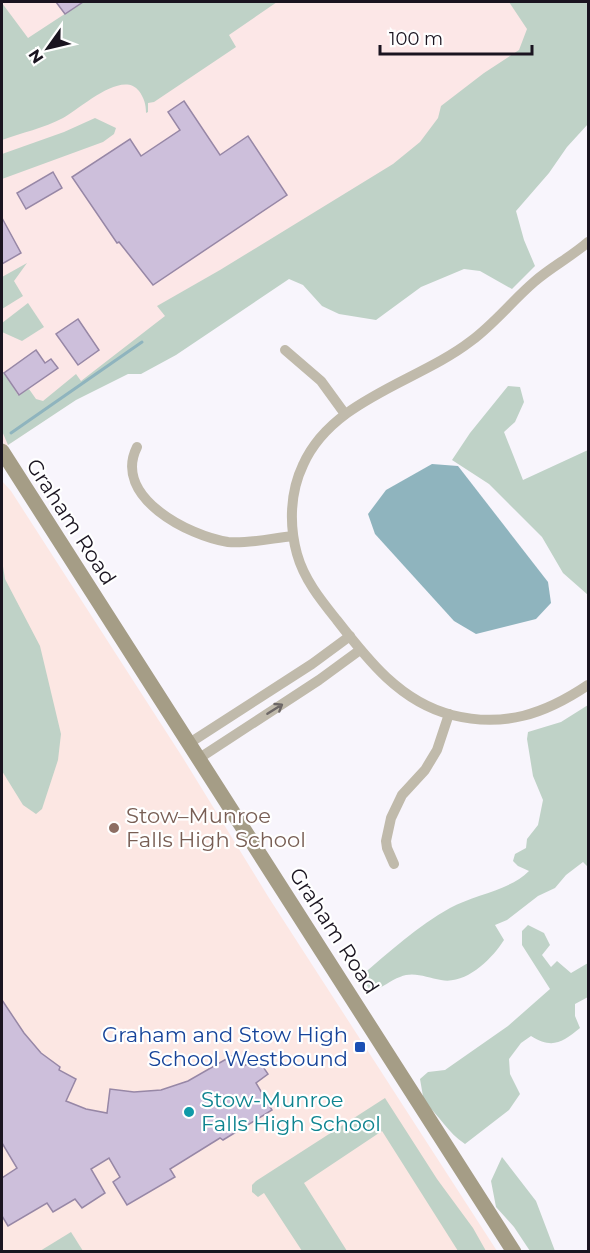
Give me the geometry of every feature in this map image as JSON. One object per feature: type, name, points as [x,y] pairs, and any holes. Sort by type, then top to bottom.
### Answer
[{"type":"main road","name":"Graham Road","points":[[2,451],[514,1251]]},
{"type":"street","points":[[588,242],[543,275],[464,347],[345,414],[321,436],[303,465],[294,494],[293,536],[306,576],[319,597],[360,650],[402,692],[432,708],[480,720],[517,717],[552,707],[588,685]]},
{"type":"street","points":[[285,350],[321,381],[345,414]]},
{"type":"street","points":[[137,447],[132,467],[137,485],[156,509],[173,523],[198,534],[231,542],[293,536]]},
{"type":"street","points":[[188,744],[350,636]]},
{"type":"street","points":[[198,759],[303,691],[360,650]]},
{"type":"street","points":[[293,676],[303,691]]},
{"type":"street","points":[[243,709],[252,723]]},
{"type":"street","points":[[394,864],[386,842],[391,818],[402,795],[425,770],[437,750],[449,714]]},
{"type":"shaded area","points":[[2,2],[559,2],[588,56],[5,447],[2,439]]},
{"type":"shaded area","name":"Stow–Munroe Falls High School","points":[[2,481],[11,491],[183,758],[269,898],[497,1251],[2,1251]]},
{"type":"green space","points":[[83,2],[277,2],[229,35],[236,47],[154,102],[148,103],[148,112],[146,113],[146,107],[139,91],[132,85],[122,85],[101,93],[56,122],[2,140],[2,3],[28,38]]},
{"type":"green space","points":[[509,2],[586,2],[588,5],[588,124],[516,211],[524,240],[535,266],[512,289],[480,271],[464,269],[421,287],[376,320],[339,314],[322,306],[303,285],[289,279],[176,355],[141,374],[128,374],[76,400],[8,445],[2,431],[2,373],[4,372],[18,395],[29,389],[36,399],[43,401],[76,374],[81,381],[165,316],[157,306],[393,164],[420,142],[438,118],[441,106],[519,50],[527,29]]},
{"type":"green space","points":[[95,118],[116,128],[114,134],[103,142],[2,179],[2,154],[64,132]]},
{"type":"green space","points":[[27,263],[14,281],[23,296],[2,309],[2,277]]},
{"type":"green space","points":[[28,303],[44,327],[22,341],[2,332],[2,323]]},
{"type":"green space","points":[[508,386],[520,387],[524,402],[515,422],[504,432],[523,480],[588,450],[588,595],[563,573],[542,537],[489,484],[452,460],[470,433]]},
{"type":"green space","points":[[2,560],[5,579],[40,646],[61,734],[58,760],[42,809],[36,814],[23,805],[2,771]]},
{"type":"green space","points":[[588,705],[588,867],[583,862],[566,875],[555,888],[538,896],[507,920],[495,925],[504,940],[493,955],[469,975],[460,979],[441,980],[405,975],[371,992],[361,976],[415,931],[450,908],[502,888],[529,871],[513,861],[515,854],[526,848],[527,839],[538,825],[543,800],[533,776],[528,732],[561,722]]},
{"type":"green space","points":[[528,925],[544,933],[550,945],[542,955],[551,967],[557,961],[571,973],[588,963],[588,997],[575,1004],[575,1016],[580,1028],[557,1043],[545,1042],[531,1036],[521,1043],[509,1059],[510,1074],[520,1094],[509,1110],[465,1144],[424,1102],[420,1079],[428,1072],[445,1070],[508,1026],[550,989],[522,945],[522,931]]},
{"type":"green space","points":[[385,1098],[437,1179],[473,1228],[486,1251],[458,1251],[382,1131],[304,1183],[347,1251],[302,1251],[264,1193],[258,1197],[252,1192],[252,1185],[256,1181]]},
{"type":"green space","points":[[502,1157],[536,1201],[555,1251],[530,1251],[514,1227],[496,1207],[491,1181]]},
{"type":"green space","points":[[71,1232],[83,1251],[40,1251]]},
{"type":"water","points":[[432,464],[458,466],[548,582],[551,603],[536,619],[476,634],[454,621],[375,534],[368,514],[386,490]]},
{"type":"building","points":[[56,2],[83,2],[65,14]]},
{"type":"building","points":[[184,101],[220,155],[248,136],[287,195],[153,285],[119,242],[117,243],[72,177],[130,139],[141,156],[180,130],[168,112]]},
{"type":"building","points":[[53,172],[62,188],[26,209],[17,193]]},
{"type":"building","points":[[2,218],[21,253],[2,264]]},
{"type":"building","points":[[78,319],[99,350],[78,365],[56,334]]},
{"type":"building","points":[[36,350],[45,363],[51,359],[58,368],[19,395],[4,373]]},
{"type":"building","name":"Stow-Munroe Falls High School","points":[[2,1000],[24,1033],[41,1053],[60,1067],[59,1070],[76,1079],[66,1101],[86,1109],[107,1113],[110,1089],[134,1092],[161,1090],[188,1081],[235,1054],[244,1066],[257,1058],[268,1074],[256,1083],[272,1110],[170,1169],[175,1177],[127,1205],[113,1182],[120,1177],[109,1158],[91,1169],[105,1193],[82,1208],[75,1199],[53,1212],[47,1203],[8,1226],[2,1216],[2,1178],[17,1168],[2,1143]]},
{"type":"waterway","points":[[11,433],[142,342]]},
{"type":"place","name":"Stow–Munroe Falls High School","points":[[114,828]]},
{"type":"place","name":"Graham and Stow High School Westbound","points":[[360,1047]]},
{"type":"place","name":"Stow-Munroe Falls High School","points":[[189,1112]]}]
